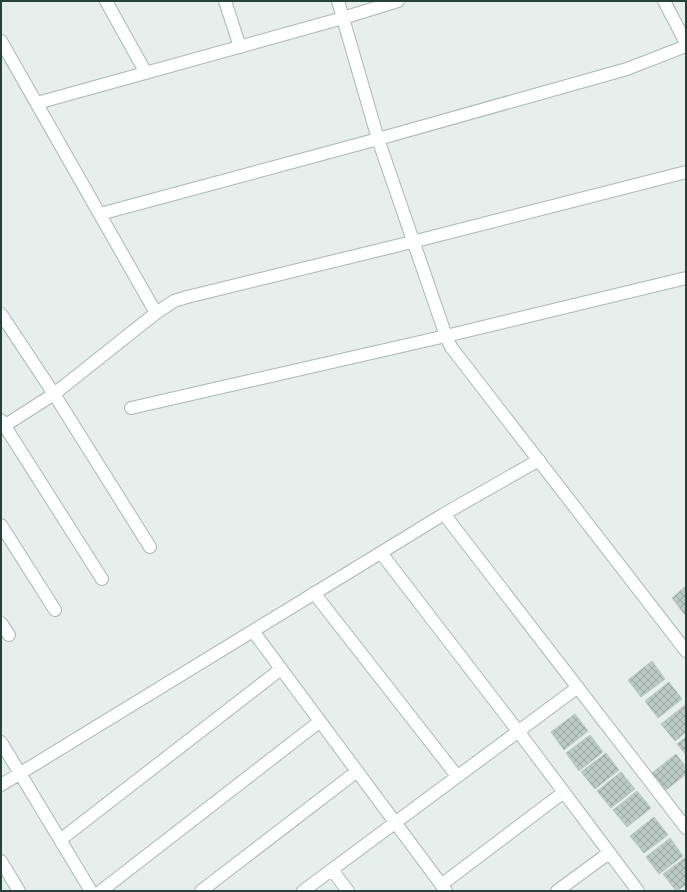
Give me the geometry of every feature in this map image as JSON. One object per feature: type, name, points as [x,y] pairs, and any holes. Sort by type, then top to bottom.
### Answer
[{"type":"street","points":[[106,1],[146,73]]},
{"type":"street","points":[[225,1],[240,47]]},
{"type":"street","points":[[338,1],[378,139],[412,242],[446,336],[459,357],[686,651]]},
{"type":"street","points":[[37,103],[343,18],[398,1]]},
{"type":"street","points":[[100,214],[627,70],[686,45],[664,1]]},
{"type":"street","points":[[1,41],[156,313]]},
{"type":"street","points":[[102,579],[2,425],[54,394],[156,313],[174,301],[187,297],[412,242],[686,172]]},
{"type":"street","points":[[132,408],[446,336],[686,278]]},
{"type":"street","points":[[1,314],[54,394],[150,547]]},
{"type":"street","points":[[1,785],[444,514],[539,460]]},
{"type":"street","points":[[444,514],[686,828]]},
{"type":"street","points":[[1,525],[56,610]]},
{"type":"street","points":[[380,553],[518,731],[638,891]]},
{"type":"street","points":[[314,594],[457,776]]},
{"type":"street","points":[[1,623],[9,635]]},
{"type":"street","points":[[253,631],[356,772],[444,888],[564,792]]},
{"type":"street","points":[[60,840],[281,669]]},
{"type":"street","points":[[303,891],[578,687]]},
{"type":"street","points":[[101,891],[319,722]]},
{"type":"street","points":[[1,742],[91,891]]},
{"type":"street","points":[[201,891],[356,772]]},
{"type":"street","points":[[557,891],[609,853]]},
{"type":"street","points":[[1,861],[19,891]]},
{"type":"street","points":[[332,870],[348,891]]},
{"type":"building","points":[[686,586],[686,614],[685,615],[672,598]]},
{"type":"building","points":[[652,661],[665,679],[641,697],[628,680]]},
{"type":"building","points":[[669,682],[682,699],[658,718],[645,701]]},
{"type":"building","points":[[685,705],[686,732],[675,741],[661,724]]},
{"type":"building","points":[[575,714],[588,731],[564,750],[551,732]]},
{"type":"building","points":[[590,735],[603,752],[579,771],[566,753]]},
{"type":"building","points":[[686,737],[686,755],[677,744]]},
{"type":"building","points":[[606,753],[619,770],[595,789],[581,772]]},
{"type":"building","points":[[676,754],[686,767],[686,774],[666,790],[652,773]]},
{"type":"building","points":[[621,772],[635,789],[611,808],[597,791]]},
{"type":"building","points":[[637,791],[651,808],[627,827],[613,810]]},
{"type":"building","points":[[654,817],[668,835],[644,853],[630,836]]},
{"type":"building","points":[[670,838],[683,856],[659,874],[646,857]]},
{"type":"building","points":[[686,857],[686,885],[676,891],[663,874]]}]
